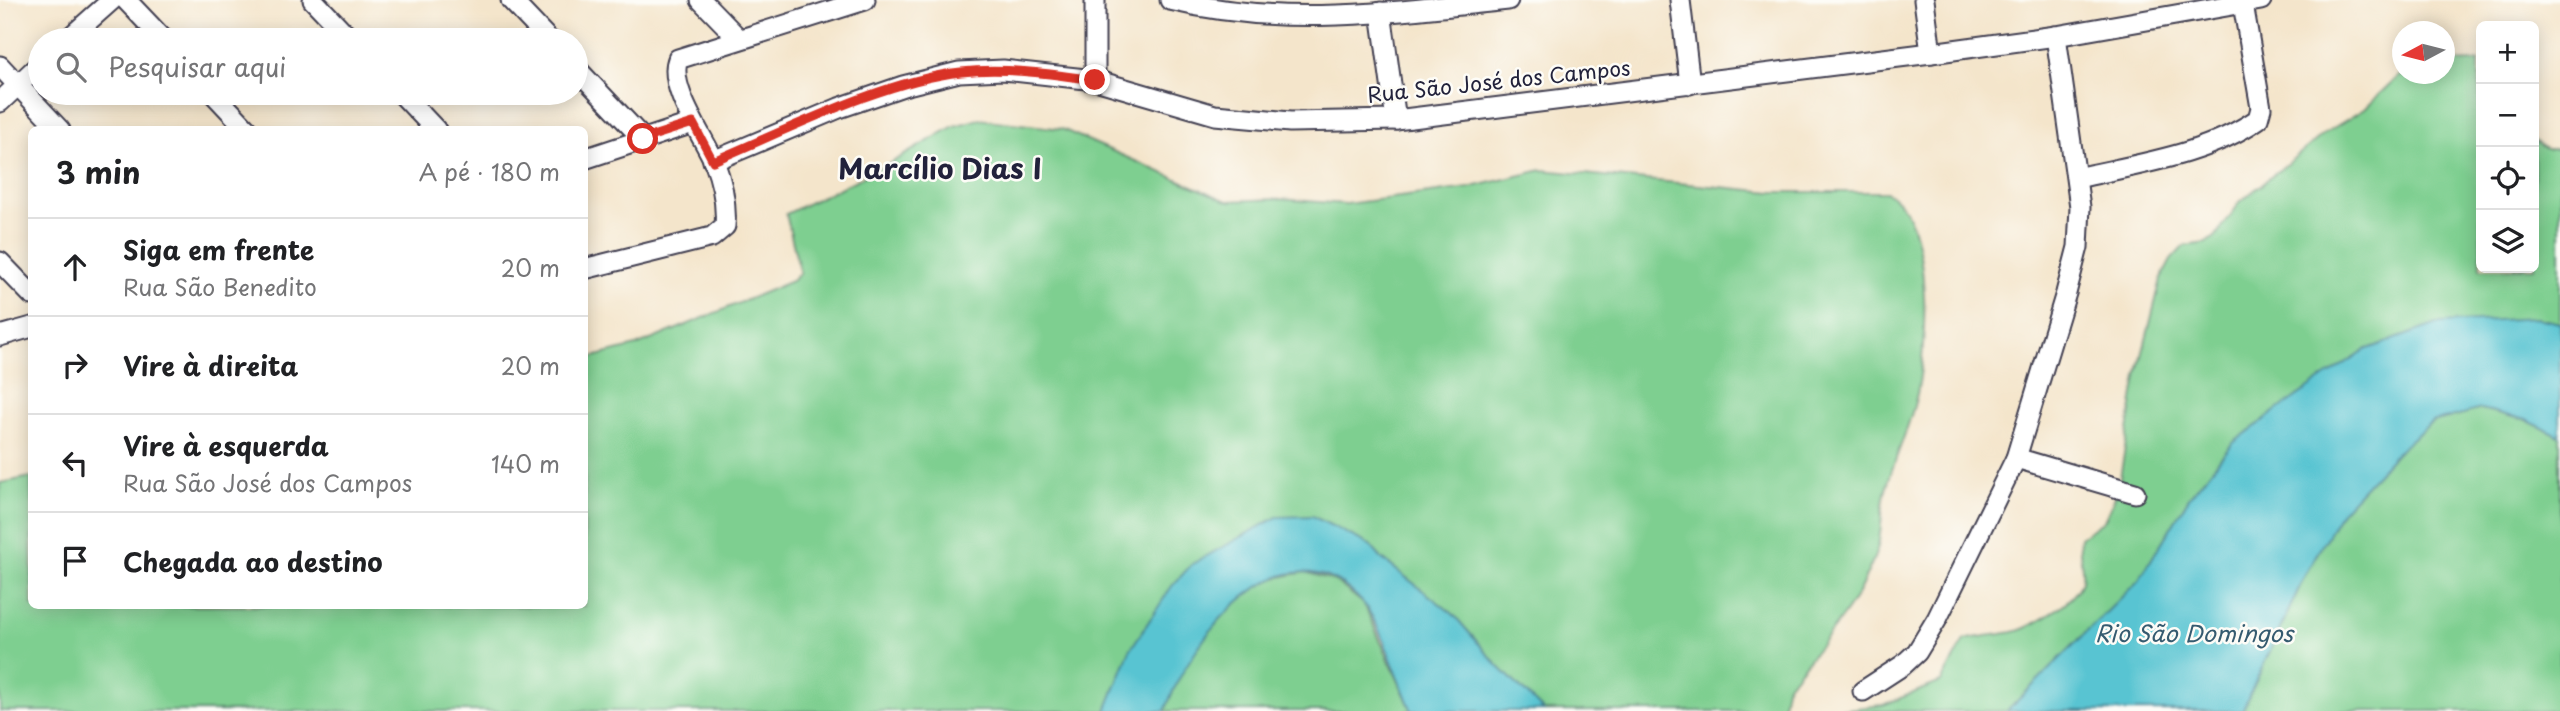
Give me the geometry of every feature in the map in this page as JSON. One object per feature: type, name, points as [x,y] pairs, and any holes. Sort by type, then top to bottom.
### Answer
[{"type":"street","points":[[80,28],[112,0]]},
{"type":"street","points":[[126,0],[153,28]]},
{"type":"street","points":[[313,0],[340,28]]},
{"type":"street","points":[[511,0],[538,28]]},
{"type":"street","points":[[701,0],[739,39]]},
{"type":"street","points":[[588,268],[712,237],[723,231],[725,197],[713,161],[693,123],[677,81],[676,64],[688,54],[865,0]]},
{"type":"street","points":[[1095,0],[1095,80]]},
{"type":"street","points":[[1170,0],[1215,11],[1258,16],[1381,12],[1508,0]]},
{"type":"street","points":[[1680,0],[1690,84]]},
{"type":"street","points":[[1924,0],[1931,53]]},
{"type":"street","points":[[2077,178],[2174,156],[2229,137],[2258,119],[2261,108],[2252,2]]},
{"type":"street","name":"Rua São José dos Campos","points":[[713,161],[839,108],[903,86],[959,72],[1003,70],[1095,80],[1214,115],[1290,122],[1396,120],[2056,36],[2252,2]]},
{"type":"street","points":[[1381,12],[1396,120]]},
{"type":"street","points":[[1863,691],[1903,665],[1917,652],[1937,619],[2016,458],[2078,247],[2081,226],[2077,178],[2056,36]]},
{"type":"street","points":[[0,66],[28,97]]},
{"type":"street","points":[[0,102],[28,75]]},
{"type":"street","points":[[588,81],[643,139]]},
{"type":"street","points":[[36,105],[56,126]]},
{"type":"street","points":[[224,105],[244,126]]},
{"type":"street","points":[[412,105],[432,126]]},
{"type":"street","points":[[588,158],[693,123]]},
{"type":"street","points":[[0,262],[28,291]]},
{"type":"street","points":[[0,336],[28,328]]},
{"type":"street","points":[[2016,458],[2135,494]]},
{"type":"green space","points":[[2476,61],[2476,273],[2539,273],[2539,144],[2546,149],[2560,149],[2560,323],[2536,318],[2233,443],[2190,496],[2139,580],[2007,711],[1829,711],[1883,705],[1941,682],[1964,640],[2021,629],[2053,612],[2072,596],[2082,581],[2080,537],[2104,521],[2118,490],[2137,376],[2161,279],[2171,260],[2184,246],[2206,243],[2215,237],[2241,201],[2325,133],[2364,109],[2392,82],[2392,84],[2455,84],[2455,62]]},
{"type":"green space","points":[[979,119],[1062,129],[1227,201],[1279,199],[1346,204],[1468,188],[1542,170],[1772,192],[1885,192],[1901,205],[1913,227],[1920,255],[1924,321],[1919,381],[1912,414],[1885,493],[1875,556],[1856,597],[1786,688],[1783,705],[1788,711],[1544,711],[1498,666],[1453,614],[1381,558],[1370,545],[1312,516],[1130,650],[1106,711],[0,711],[0,483],[28,478],[28,609],[588,609],[588,358],[636,346],[792,281],[800,273],[786,214],[887,165],[954,126]]},
{"type":"green space","points":[[2481,409],[2526,420],[2560,436],[2560,711],[2242,711],[2306,573],[2341,512],[2402,447],[2432,422]]},
{"type":"green space","points":[[1305,572],[1335,581],[1364,604],[1412,711],[1165,711],[1189,660],[1225,612],[1259,584]]},
{"type":"water","name":"Rio São Domingos","points":[[2537,318],[2560,323],[2560,436],[2526,420],[2481,409],[2432,422],[2402,447],[2341,512],[2306,573],[2242,711],[2007,711],[2139,580],[2190,496],[2233,443],[2365,350],[2440,323]]},
{"type":"water","points":[[1312,516],[1370,545],[1381,558],[1453,614],[1498,666],[1544,711],[1412,711],[1383,639],[1363,603],[1333,579],[1303,572],[1273,579],[1244,597],[1218,622],[1177,682],[1165,711],[1106,711],[1130,650],[1172,586],[1192,564],[1277,517]]},
{"type":"district","name":"Marcílio Dias I","points":[[940,169]]},
{"type":"route","points":[[643,139],[693,123],[713,161],[839,108],[903,86],[959,72],[1003,70],[1095,80]]}]
